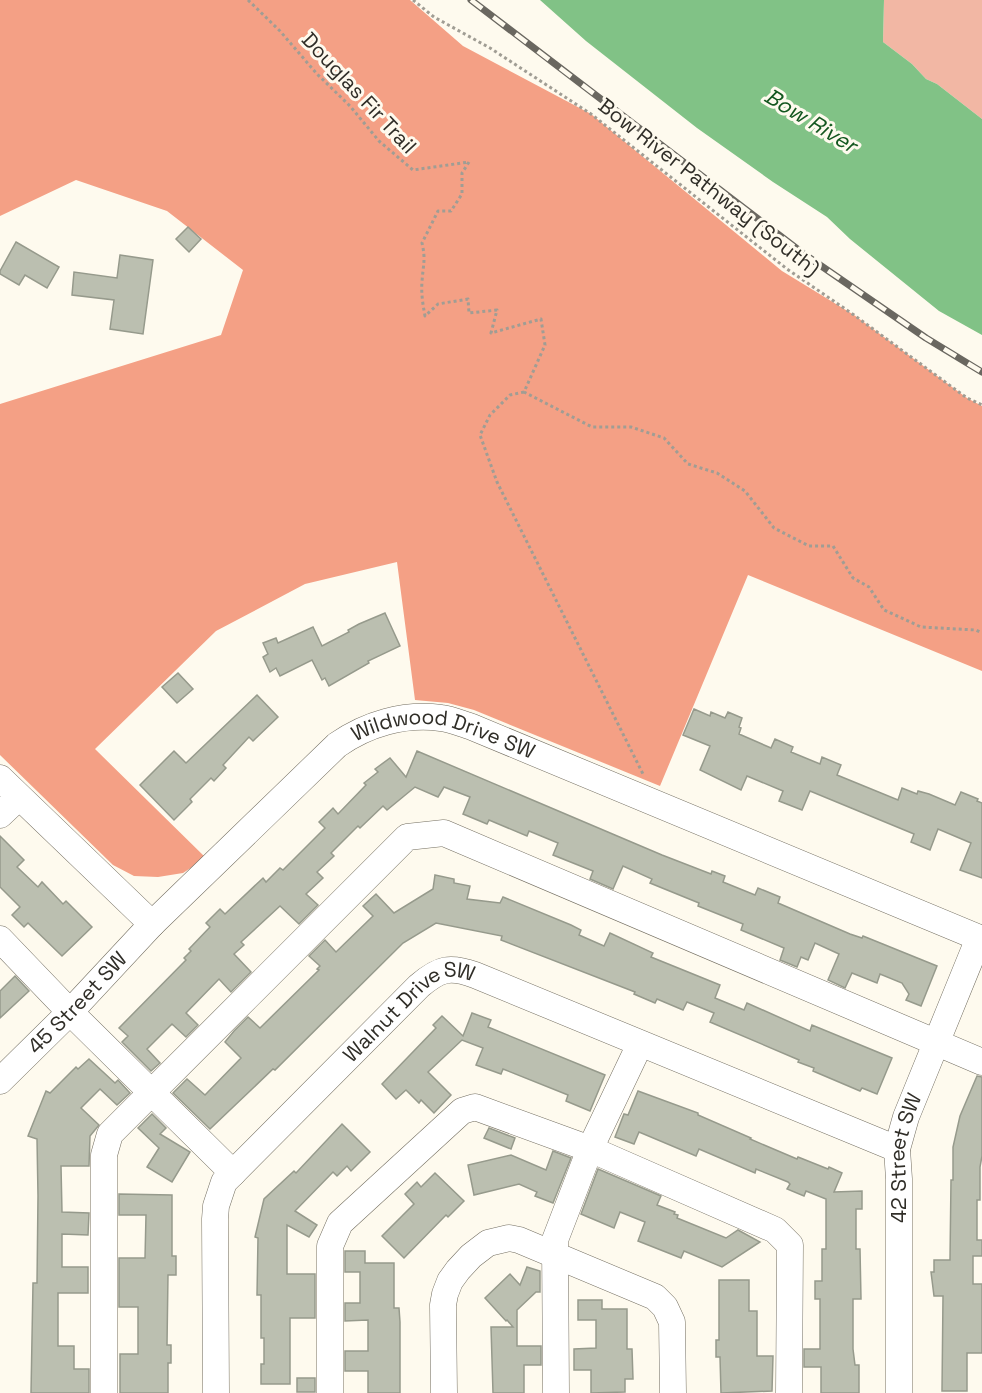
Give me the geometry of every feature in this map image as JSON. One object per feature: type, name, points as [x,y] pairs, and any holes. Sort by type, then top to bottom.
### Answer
[{"type":"street","name":"Wildwood Drive SW","points":[[152,924],[338,745],[354,733],[396,719],[441,718],[472,727],[980,938]]},
{"type":"street","points":[[0,778],[152,924]]},
{"type":"street","points":[[0,815],[19,797]]},
{"type":"street","points":[[104,1393],[104,1155],[110,1134],[407,837],[444,833],[982,1062]]},
{"type":"street","name":"45 Street SW","points":[[0,1081],[70,1012],[152,924]]},
{"type":"street","name":"42 Street SW","points":[[899,1393],[897,1149],[906,1117],[980,938]]},
{"type":"street","points":[[0,939],[70,1012],[233,1173]]},
{"type":"street","name":"Walnut Drive SW","points":[[216,1393],[216,1206],[225,1182],[419,986],[432,975],[446,969],[460,969],[897,1149]]},
{"type":"street","points":[[556,1393],[555,1240],[590,1149],[640,1044]]},
{"type":"street","points":[[330,1393],[330,1246],[340,1224],[462,1111],[475,1107],[590,1149],[775,1230],[790,1245],[789,1393]]},
{"type":"street","points":[[444,1393],[443,1305],[450,1281],[471,1256],[488,1243],[503,1239],[519,1240],[655,1297],[665,1307],[672,1322],[673,1393]]},
{"type":"path","name":"Douglas Fir Trail","points":[[248,0],[280,31],[380,141],[412,170],[469,162],[462,173],[462,194],[451,211],[438,211],[422,243],[425,258],[422,281],[425,316],[438,304],[468,298],[469,313],[497,310],[491,333],[541,319],[544,345],[524,392]]},
{"type":"path","name":"Bow River Pathway (South)","points":[[413,0],[434,17],[490,48],[591,114],[787,269],[967,398],[982,405]]},
{"type":"path","points":[[643,774],[497,482],[480,435],[490,415],[510,395],[524,392],[592,427],[631,427],[664,438],[688,464],[717,473],[744,491],[774,528],[809,546],[832,546],[853,578],[869,587],[884,610],[921,627],[976,630],[982,633]]},
{"type":"shaded area","points":[[0,0],[410,0],[463,46],[591,114],[782,271],[854,315],[967,398],[982,406],[982,671],[748,575],[660,786],[474,710],[448,703],[415,700],[397,562],[305,584],[216,631],[95,749],[206,858],[183,873],[158,877],[134,876],[113,865],[0,755],[0,404],[221,335],[243,270],[167,211],[76,180],[0,216]]},
{"type":"shaded area","points":[[884,0],[982,0],[982,119],[937,84],[926,79],[912,64],[883,42]]},
{"type":"water","name":"Bow River","points":[[540,0],[884,0],[883,42],[912,64],[926,79],[937,84],[982,119],[982,335],[939,311],[850,239],[827,217],[697,128],[586,41]]},
{"type":"building","points":[[188,227],[201,239],[189,252],[176,239]]},
{"type":"building","points":[[16,242],[59,267],[47,288],[25,275],[19,285],[0,274]]},
{"type":"building","points":[[120,255],[153,260],[143,334],[110,329],[114,300],[72,295],[74,272],[117,278]]},
{"type":"building","points":[[385,613],[400,646],[368,661],[369,663],[329,686],[325,678],[322,680],[312,660],[280,676],[276,668],[270,672],[263,657],[268,654],[263,643],[276,638],[278,643],[313,627],[322,646],[359,624]]},
{"type":"building","points":[[178,673],[193,689],[177,703],[162,687]]},
{"type":"building","points":[[257,695],[278,717],[253,741],[249,737],[223,765],[226,768],[214,781],[211,778],[190,799],[192,802],[174,820],[140,785],[174,751],[186,763]]},
{"type":"building","points":[[694,709],[710,716],[711,712],[725,718],[728,712],[742,718],[739,734],[771,748],[775,739],[793,747],[791,752],[820,764],[822,757],[841,765],[837,775],[898,800],[902,788],[917,794],[918,791],[929,794],[955,805],[961,792],[978,799],[977,801],[982,803],[982,878],[960,870],[971,843],[938,829],[930,850],[911,842],[914,834],[810,791],[802,810],[779,801],[783,791],[747,776],[741,790],[700,770],[710,746],[683,735]]},
{"type":"building","points":[[417,751],[662,855],[711,874],[712,871],[725,876],[723,882],[755,895],[758,888],[780,897],[778,903],[850,934],[862,938],[863,936],[937,966],[921,1006],[906,1000],[909,994],[902,983],[880,974],[877,983],[852,973],[845,988],[828,980],[839,954],[815,943],[808,960],[801,957],[797,967],[780,960],[784,948],[741,930],[743,924],[650,883],[652,879],[623,866],[613,889],[590,879],[593,871],[553,855],[558,843],[529,831],[527,836],[489,820],[487,824],[463,814],[470,797],[444,787],[438,797],[415,787],[387,810],[383,806],[360,828],[358,826],[331,853],[334,856],[317,872],[323,878],[306,894],[318,905],[299,924],[280,906],[241,942],[244,945],[234,954],[251,972],[231,992],[219,979],[186,1013],[198,1025],[186,1037],[172,1024],[147,1049],[160,1063],[151,1071],[122,1042],[128,1036],[119,1028],[186,960],[184,958],[191,951],[189,949],[210,927],[206,923],[220,909],[225,914],[263,878],[266,882],[280,868],[283,870],[325,828],[319,822],[333,808],[338,814],[366,785],[364,783],[378,772],[375,769],[390,758],[406,777]]},
{"type":"building","points":[[0,836],[24,860],[17,867],[38,887],[42,882],[63,904],[66,901],[92,927],[62,956],[28,923],[24,927],[12,915],[20,907],[0,887]]},
{"type":"building","points":[[435,875],[454,879],[454,883],[470,886],[467,899],[500,903],[503,897],[571,925],[581,930],[579,935],[604,946],[610,933],[653,953],[651,957],[720,985],[715,998],[744,1010],[747,1003],[810,1031],[812,1025],[892,1058],[877,1094],[862,1088],[860,1091],[813,1071],[814,1068],[798,1062],[799,1060],[710,1022],[714,1013],[687,1002],[683,1010],[657,999],[655,1003],[634,994],[635,992],[501,940],[502,936],[436,923],[403,943],[275,1070],[273,1069],[210,1129],[173,1093],[187,1079],[205,1095],[241,1058],[225,1042],[234,1031],[248,1017],[260,1028],[319,970],[317,969],[320,966],[309,956],[325,940],[336,952],[373,916],[363,906],[376,894],[394,913],[433,889]]},
{"type":"building","points":[[15,976],[29,991],[0,1018],[0,991]]},
{"type":"building","points":[[472,1013],[491,1020],[488,1027],[605,1075],[590,1111],[566,1101],[568,1095],[503,1069],[501,1074],[476,1065],[483,1048],[462,1040],[428,1072],[451,1095],[434,1113],[406,1090],[396,1099],[382,1084],[436,1028],[433,1025],[442,1016],[463,1036]]},
{"type":"building","points":[[89,1059],[115,1083],[118,1080],[130,1093],[117,1105],[100,1089],[81,1108],[99,1125],[90,1136],[89,1166],[61,1166],[62,1212],[89,1213],[88,1235],[62,1234],[62,1267],[88,1267],[88,1293],[58,1293],[58,1346],[74,1346],[74,1369],[89,1369],[89,1393],[31,1393],[33,1283],[37,1283],[38,1196],[37,1139],[28,1136],[46,1091],[50,1093],[76,1067],[78,1069]]},
{"type":"building","points":[[977,1076],[982,1077],[982,1156],[980,1200],[977,1200],[977,1240],[982,1240],[982,1256],[973,1256],[973,1284],[982,1284],[982,1353],[967,1353],[967,1391],[942,1391],[943,1296],[934,1296],[931,1272],[934,1272],[934,1260],[950,1260],[953,1147],[960,1116]]},
{"type":"building","points":[[638,1091],[698,1113],[698,1115],[797,1159],[798,1157],[842,1173],[834,1192],[862,1191],[862,1209],[856,1209],[856,1249],[860,1249],[861,1299],[853,1299],[853,1349],[855,1365],[859,1365],[859,1393],[821,1393],[821,1367],[804,1367],[804,1349],[820,1349],[820,1299],[815,1299],[815,1281],[822,1281],[822,1249],[826,1249],[826,1199],[806,1191],[804,1196],[787,1189],[790,1184],[788,1182],[756,1169],[755,1173],[699,1149],[696,1156],[639,1132],[634,1144],[615,1137],[624,1114],[628,1115]]},
{"type":"building","points":[[152,1114],[166,1128],[160,1134],[190,1152],[172,1182],[147,1167],[159,1148],[138,1128]]},
{"type":"building","points":[[342,1124],[370,1152],[351,1171],[347,1166],[337,1176],[333,1172],[295,1211],[317,1225],[309,1237],[287,1225],[287,1274],[315,1274],[315,1318],[290,1318],[290,1384],[261,1384],[264,1338],[261,1338],[261,1295],[257,1295],[258,1238],[255,1237],[264,1199],[294,1171],[296,1173]]},
{"type":"building","points":[[489,1128],[515,1138],[511,1149],[484,1138]]},
{"type":"building","points":[[553,1151],[571,1158],[553,1203],[535,1196],[537,1192],[519,1184],[474,1195],[468,1165],[511,1155],[546,1170]]},
{"type":"building","points":[[598,1169],[661,1196],[657,1205],[675,1212],[674,1214],[678,1215],[677,1218],[726,1238],[738,1230],[760,1242],[722,1267],[684,1251],[681,1258],[638,1241],[645,1222],[620,1212],[614,1228],[581,1214]]},
{"type":"building","points":[[435,1173],[464,1201],[448,1217],[446,1215],[404,1258],[382,1236],[414,1204],[405,1194],[417,1182],[421,1187]]},
{"type":"building","points":[[119,1194],[172,1195],[172,1256],[176,1256],[176,1275],[168,1275],[167,1345],[171,1345],[171,1363],[168,1363],[168,1393],[120,1393],[120,1354],[138,1354],[138,1307],[119,1307],[119,1258],[145,1258],[146,1215],[119,1215]]},
{"type":"building","points":[[345,1251],[365,1251],[365,1263],[394,1263],[394,1308],[399,1308],[400,1322],[400,1393],[368,1393],[368,1371],[345,1371],[345,1351],[368,1351],[368,1320],[345,1321],[345,1303],[360,1303],[360,1272],[345,1272]]},
{"type":"building","points":[[527,1267],[540,1271],[540,1292],[536,1292],[517,1310],[517,1346],[541,1346],[541,1365],[524,1365],[524,1393],[493,1393],[491,1327],[513,1327],[485,1298],[510,1274],[520,1285]]},
{"type":"building","points":[[719,1280],[749,1280],[749,1311],[757,1311],[757,1356],[773,1356],[772,1391],[721,1393],[720,1357],[716,1357],[716,1340],[719,1340]]},
{"type":"building","points":[[578,1300],[602,1300],[602,1309],[627,1309],[627,1349],[632,1349],[633,1379],[625,1379],[625,1392],[591,1393],[591,1370],[574,1370],[574,1349],[596,1348],[596,1320],[578,1320]]},
{"type":"building","points":[[297,1378],[315,1378],[315,1392],[297,1392]]},
{"type":"railway","points":[[471,0],[804,254],[926,338],[982,372]]}]
